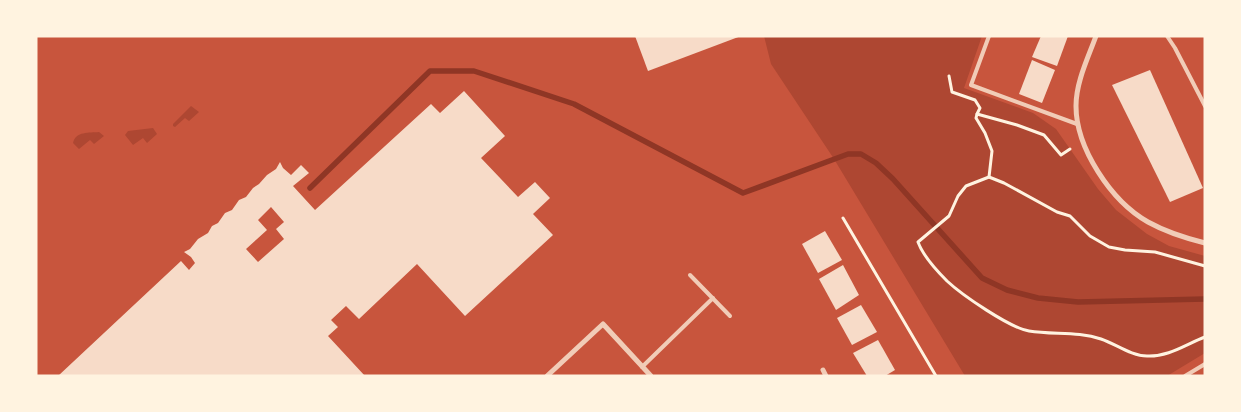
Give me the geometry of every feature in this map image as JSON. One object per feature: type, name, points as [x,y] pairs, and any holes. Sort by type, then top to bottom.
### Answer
[{"type":"street","points":[[1096,36],[1081,76],[1076,105],[1077,124],[1094,163],[1121,202],[1146,221],[1163,230],[1205,243]]},
{"type":"street","points":[[547,376],[602,324],[651,376]]},
{"type":"street","points":[[822,370],[826,376]]},
{"type":"lane","points":[[989,36],[971,85],[1077,124]]},
{"type":"lane","points":[[1167,36],[1205,106]]},
{"type":"lane","points":[[690,275],[730,316]]},
{"type":"lane","points":[[642,367],[713,298]]},
{"type":"lane","points":[[1185,376],[1205,364]]},
{"type":"path","points":[[989,178],[992,151],[985,133],[976,118],[977,114],[1044,135],[1061,155],[1070,149]]},
{"type":"path","points":[[1205,266],[1155,252],[1109,247],[1090,236],[1070,216],[1057,212],[1004,183],[989,178],[966,186],[958,196],[949,216],[918,242],[921,250],[948,282],[980,305],[1027,331],[1080,334],[1101,339],[1123,349],[1146,356],[1168,354],[1205,337]]},
{"type":"path","points":[[843,218],[936,376]]},
{"type":"shaded area","points":[[764,36],[982,36],[964,88],[1033,113],[1056,129],[1098,189],[1116,210],[1147,234],[1169,246],[1205,256],[1205,353],[1167,376],[965,376],[834,159],[771,64]]},
{"type":"shaded area","points":[[191,106],[199,112],[189,121],[185,118],[175,127],[173,126],[173,124]]},
{"type":"shaded area","points":[[153,128],[157,134],[147,143],[143,138],[133,145],[125,135],[128,131]]},
{"type":"shaded area","points":[[99,132],[104,136],[94,144],[90,140],[79,149],[73,143],[77,136]]},
{"type":"building","points":[[635,36],[741,36],[648,71]]},
{"type":"building","points":[[1041,36],[1068,36],[1057,66],[1032,57]]},
{"type":"building","points":[[1032,60],[1055,70],[1042,103],[1019,94]]},
{"type":"building","points":[[1150,70],[1203,188],[1170,202],[1112,85]]},
{"type":"building","points":[[464,91],[505,136],[481,158],[518,197],[535,182],[550,198],[533,214],[553,235],[465,316],[417,264],[359,319],[346,306],[331,320],[338,327],[328,336],[365,376],[58,376],[181,261],[189,270],[195,263],[184,252],[190,249],[198,239],[208,233],[225,213],[232,210],[239,200],[246,197],[253,188],[276,169],[280,162],[283,168],[291,175],[301,165],[309,173],[293,186],[315,210],[431,104],[440,113]],"holes":[[[271,207],[284,222],[276,229],[284,239],[258,262],[246,249],[267,230],[258,220]]]},
{"type":"building","points":[[825,231],[842,260],[818,273],[802,244]]},
{"type":"building","points":[[843,265],[859,295],[836,310],[819,279]]},
{"type":"building","points":[[861,305],[877,332],[852,345],[837,318]]},
{"type":"building","points":[[878,340],[895,370],[885,376],[867,376],[853,353]]},
{"type":"waterway","points":[[310,188],[430,71],[474,71],[574,104],[743,193],[848,154],[861,154],[876,163],[893,179],[982,278],[1007,290],[1038,298],[1078,302],[1205,299]]}]
